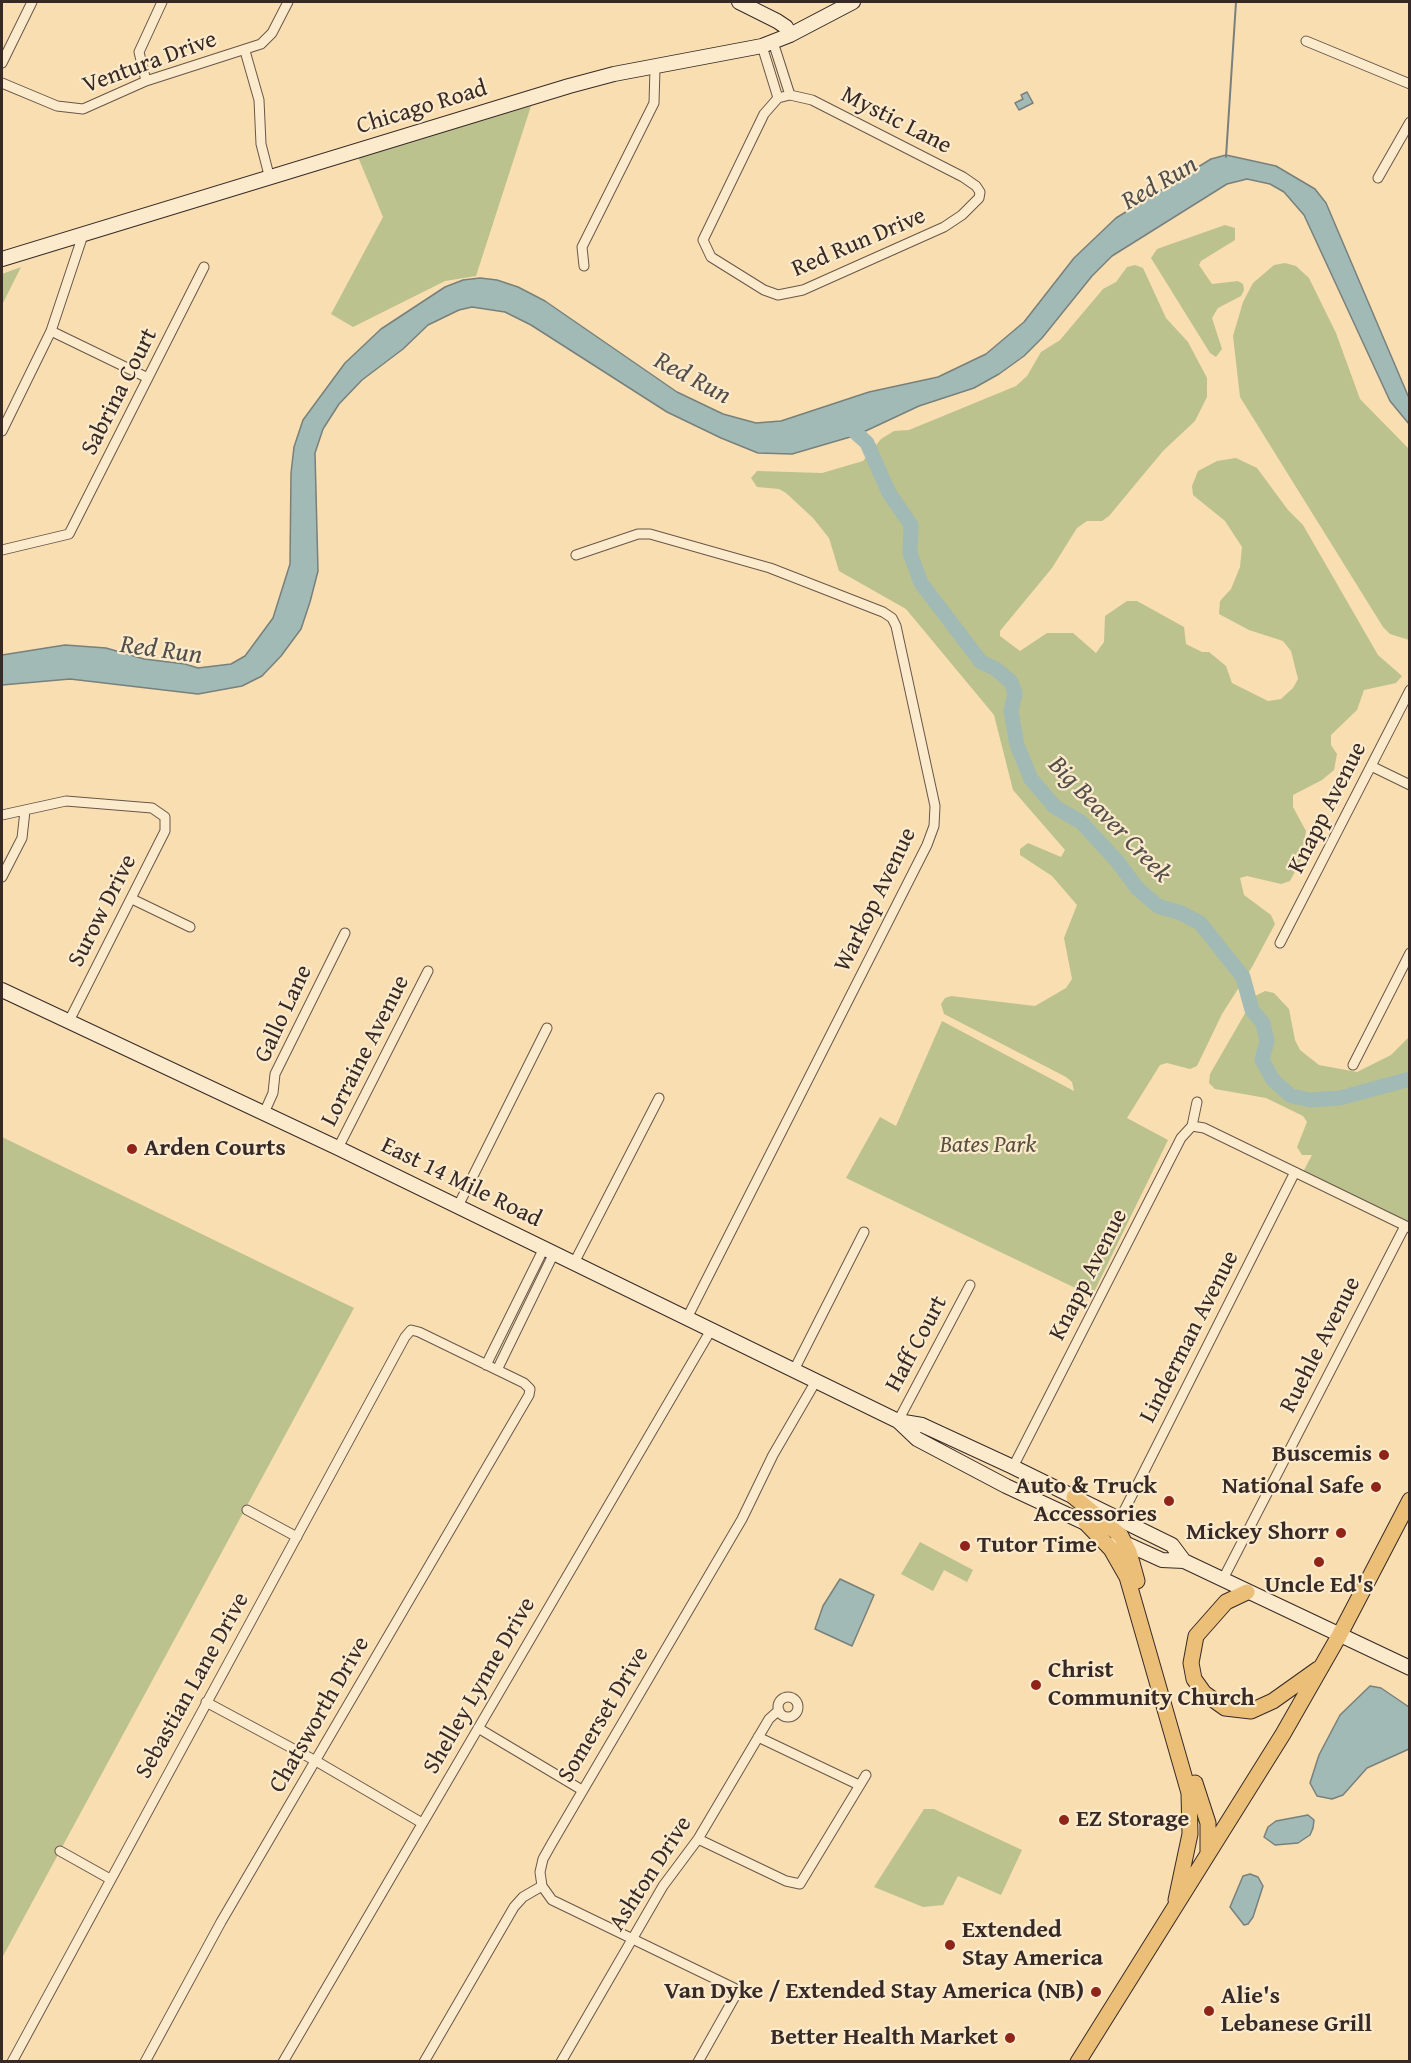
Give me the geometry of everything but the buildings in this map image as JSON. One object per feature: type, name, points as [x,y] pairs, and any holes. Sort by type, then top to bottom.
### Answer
[{"type":"main road","points":[[739,2],[777,21],[786,27],[790,35]]},
{"type":"main road","name":"Chicago Road","points":[[2,259],[569,86],[614,74],[655,68],[767,44],[790,35],[853,2]]},
{"type":"main road","name":"East 14 Mile Road","points":[[2,990],[338,1148],[898,1421],[922,1425],[1013,1467],[1172,1545],[1184,1561]]},
{"type":"main road","name":"East 14 Mile Road","points":[[898,1421],[917,1439],[1006,1486],[1162,1560],[1184,1561],[1410,1668]]},
{"type":"main road","points":[[1074,1497],[1115,1529],[1125,1543],[1208,1823],[1209,1847],[1206,1858]]},
{"type":"main road","points":[[1078,2061],[1266,1764],[1339,1636],[1410,1500]]},
{"type":"main road","points":[[1086,1524],[1111,1549],[1125,1571],[1189,1792],[1190,1834],[1174,1909]]},
{"type":"main road","points":[[1247,1592],[1221,1607],[1201,1628],[1193,1646],[1192,1671],[1198,1686],[1209,1699],[1233,1710],[1259,1708],[1323,1665]]},
{"type":"street","points":[[2,63],[32,2]]},
{"type":"street","points":[[146,81],[139,52],[162,2]]},
{"type":"street","name":"Ventura Drive","points":[[2,83],[57,106],[83,109],[146,81],[261,44],[272,33],[288,2]]},
{"type":"street","points":[[1306,41],[1410,84]]},
{"type":"street","points":[[767,44],[790,95],[778,98],[767,44]]},
{"type":"street","points":[[245,51],[259,100],[260,136],[270,179]]},
{"type":"street","points":[[584,266],[582,247],[654,103],[655,68]]},
{"type":"street","name":"Mystic Lane","points":[[790,95],[812,100],[963,177],[980,192]]},
{"type":"street","name":"Red Run Drive","points":[[778,98],[764,114],[704,232],[705,248],[711,257],[771,293],[794,293],[955,221],[975,203],[980,192]]},
{"type":"street","points":[[1378,178],[1410,122]]},
{"type":"street","points":[[2,431],[51,331],[83,236]]},
{"type":"street","name":"Sabrina Court","points":[[2,550],[69,534],[204,267]]},
{"type":"street","points":[[51,331],[148,378]]},
{"type":"street","name":"Warkop Avenue","points":[[576,555],[638,534],[650,534],[770,568],[883,612],[892,618],[896,626],[935,806],[934,826],[927,845],[687,1318]]},
{"type":"street","name":"Knapp Avenue","points":[[1280,943],[1410,690]]},
{"type":"street","points":[[1371,766],[1410,785]]},
{"type":"street","name":"Surow Drive","points":[[25,811],[56,802],[74,801],[152,808],[165,817],[165,831],[69,1021]]},
{"type":"street","points":[[2,815],[25,811],[21,838],[2,877]]},
{"type":"street","points":[[132,898],[190,927]]},
{"type":"street","name":"Gallo Lane","points":[[264,1113],[273,1093],[275,1074],[345,933]]},
{"type":"street","points":[[1353,1065],[1410,953]]},
{"type":"street","name":"Lorraine Avenue","points":[[338,1148],[428,971]]},
{"type":"street","points":[[458,1206],[547,1028]]},
{"type":"street","points":[[574,1263],[660,1098]]},
{"type":"street","name":"Knapp Avenue","points":[[1013,1467],[1181,1138],[1192,1126],[1197,1102]]},
{"type":"street","points":[[1192,1126],[1204,1128],[1407,1227]]},
{"type":"street","name":"Linderman Avenue","points":[[1120,1519],[1295,1172]]},
{"type":"street","name":"Ruehle Avenue","points":[[1223,1579],[1407,1227]]},
{"type":"street","points":[[794,1370],[864,1232]]},
{"type":"street","points":[[549,1251],[497,1370],[486,1365],[549,1251]]},
{"type":"street","name":"Haff Court","points":[[898,1421],[970,1286]]},
{"type":"street","name":"Sebastian Lane Drive","points":[[12,2061],[405,1336],[411,1330],[419,1332],[486,1365]]},
{"type":"street","name":"Shelley Lynne Drive","points":[[283,2061],[711,1330]]},
{"type":"street","name":"Chatsworth Drive","points":[[145,2061],[220,1922],[522,1407],[530,1389],[524,1383],[497,1370]]},
{"type":"street","name":"Somerset Drive","points":[[542,1886],[543,1859],[742,1518],[773,1455],[816,1381]]},
{"type":"street","points":[[247,1510],[297,1537]]},
{"type":"street","points":[[206,1702],[316,1761],[422,1823]]},
{"type":"street","name":"Ashton Drive","points":[[561,2061],[663,1886],[698,1839],[769,1719],[779,1710]]},
{"type":"street","points":[[478,1728],[582,1790]]},
{"type":"street","points":[[758,1737],[859,1785]]},
{"type":"street","points":[[698,1839],[786,1881],[800,1884],[866,1775]]},
{"type":"street","points":[[60,1851],[110,1879]]},
{"type":"street","points":[[424,2061],[514,1907],[523,1897],[542,1886],[552,1900],[729,1984],[735,1991],[734,1998],[698,2061]]},
{"type":"green space","points":[[531,106],[476,276],[445,281],[353,327],[331,314],[383,217],[358,157]]},
{"type":"green space","points":[[1225,225],[1235,228],[1235,240],[1201,261],[1199,265],[1212,284],[1238,281],[1243,284],[1244,290],[1241,296],[1218,308],[1212,318],[1222,349],[1216,357],[1210,353],[1151,258],[1157,249]]},
{"type":"green space","points":[[1285,263],[1296,266],[1309,278],[1336,333],[1360,399],[1409,449],[1409,640],[1390,634],[1383,627],[1240,397],[1233,336],[1243,302],[1253,283],[1274,265]]},
{"type":"green space","name":"Bates Park","points":[[1135,265],[1143,268],[1166,318],[1188,342],[1207,378],[1207,397],[1195,421],[1163,451],[1109,516],[1102,521],[1087,521],[1077,528],[1052,568],[1000,631],[1000,636],[1020,651],[1047,633],[1073,633],[1096,653],[1104,642],[1105,616],[1127,601],[1137,601],[1184,627],[1186,644],[1202,652],[1209,652],[1226,666],[1232,683],[1268,701],[1281,699],[1293,688],[1298,679],[1291,651],[1283,641],[1249,630],[1219,614],[1220,601],[1231,589],[1240,567],[1242,547],[1225,521],[1193,495],[1192,486],[1198,471],[1217,461],[1236,458],[1257,468],[1288,510],[1303,525],[1378,655],[1402,676],[1396,683],[1364,690],[1357,710],[1331,735],[1331,745],[1337,754],[1334,770],[1322,780],[1293,795],[1293,807],[1306,831],[1301,860],[1290,881],[1281,884],[1247,876],[1240,878],[1244,895],[1271,915],[1275,924],[1252,967],[1222,1014],[1197,1066],[1190,1069],[1167,1063],[1160,1065],[1127,1118],[1168,1140],[1092,1296],[846,1178],[880,1117],[896,1126],[942,1021],[1074,1091],[1072,1082],[1066,1077],[944,1014],[941,1004],[945,998],[951,996],[1035,1006],[1066,988],[1072,979],[1064,938],[1077,905],[1052,876],[1020,855],[1020,849],[1028,843],[1061,857],[1065,850],[1013,790],[994,715],[906,609],[839,571],[829,538],[813,518],[786,493],[779,489],[757,487],[751,478],[757,471],[822,473],[863,461],[881,439],[894,431],[909,430],[1016,386],[1027,376],[1041,352],[1060,340],[1103,289],[1116,282],[1127,267]]},
{"type":"green space","points":[[21,267],[2,305],[2,274]]},
{"type":"green space","points":[[1265,991],[1274,993],[1289,1009],[1295,1040],[1300,1050],[1319,1065],[1357,1072],[1391,1055],[1409,1037],[1409,1224],[1303,1172],[1312,1155],[1302,1155],[1297,1147],[1307,1122],[1303,1116],[1266,1098],[1215,1089],[1209,1083],[1210,1074],[1255,996]]},
{"type":"green space","points":[[2,1137],[354,1308],[2,1958]]},
{"type":"green space","points":[[920,1542],[973,1570],[967,1582],[944,1570],[933,1591],[901,1574]]},
{"type":"green space","points":[[924,1809],[934,1809],[1022,1850],[1001,1895],[958,1876],[943,1905],[923,1907],[874,1887]]},
{"type":"water","points":[[1027,92],[1033,103],[1019,110],[1015,103],[1023,99],[1021,95]]},
{"type":"water","name":"Red Run","points":[[1226,155],[1276,166],[1315,189],[1326,203],[1409,398],[1409,424],[1390,401],[1304,215],[1284,192],[1270,184],[1247,179],[1227,184],[1112,256],[1092,276],[1042,338],[1024,356],[999,374],[974,388],[919,406],[857,435],[792,454],[758,453],[721,438],[667,412],[531,325],[505,312],[472,307],[459,310],[428,325],[403,349],[362,380],[339,404],[323,429],[315,453],[318,571],[301,629],[281,656],[262,676],[242,686],[198,694],[70,679],[2,685],[2,655],[65,645],[106,648],[144,659],[185,664],[198,668],[231,664],[245,656],[273,618],[290,564],[291,473],[294,447],[303,420],[345,363],[381,329],[445,287],[463,280],[480,278],[497,280],[518,287],[545,301],[677,392],[723,414],[756,423],[781,421],[869,392],[938,377],[986,354],[1024,322],[1074,258],[1116,218],[1211,159]]},
{"type":"water","points":[[840,1579],[874,1595],[852,1646],[815,1629],[823,1606]]},
{"type":"water","points":[[1370,1686],[1381,1688],[1409,1707],[1409,1749],[1367,1768],[1343,1795],[1332,1799],[1317,1796],[1310,1783],[1319,1755],[1340,1715]]},
{"type":"water","points":[[1308,1815],[1314,1820],[1313,1828],[1310,1835],[1298,1843],[1275,1845],[1264,1837],[1268,1827],[1276,1821]]},
{"type":"water","points":[[1250,1874],[1258,1877],[1263,1886],[1253,1917],[1248,1924],[1244,1925],[1230,1907],[1243,1876]]},
{"type":"waterway","points":[[1226,157],[1236,2]]},
{"type":"waterway","name":"Big Beaver Creek","points":[[843,421],[867,443],[889,493],[911,525],[910,553],[921,583],[981,662],[996,669],[1011,682],[1015,693],[1011,711],[1017,745],[1031,779],[1055,807],[1081,822],[1117,861],[1137,888],[1158,906],[1181,913],[1200,923],[1243,977],[1252,1010],[1263,1023],[1267,1041],[1262,1060],[1273,1080],[1291,1096],[1311,1100],[1340,1098],[1410,1079]]},
{"type":"place","name":"Arden Courts","points":[[132,1149]]},
{"type":"place","name":"Buscemis","points":[[1384,1455]]},
{"type":"place","name":"National Safe","points":[[1376,1487]]},
{"type":"place","name":"Auto & Truck Accessories","points":[[1169,1501]]},
{"type":"place","name":"Mickey Shorr","points":[[1341,1533]]},
{"type":"place","name":"Tutor Time","points":[[965,1546]]},
{"type":"place","name":"Uncle Ed's","points":[[1319,1562]]},
{"type":"place","name":"Christ Community Church","points":[[1036,1685]]},
{"type":"place","name":"EZ Storage","points":[[1064,1820]]},
{"type":"place","name":"Extended Stay America","points":[[950,1945]]},
{"type":"place","name":"Van Dyke / Extended Stay America (NB)","points":[[1096,1992]]},
{"type":"place","name":"Alie's Lebanese Grill","points":[[1209,2011]]},
{"type":"place","name":"Better Health Market","points":[[1010,2038]]}]
